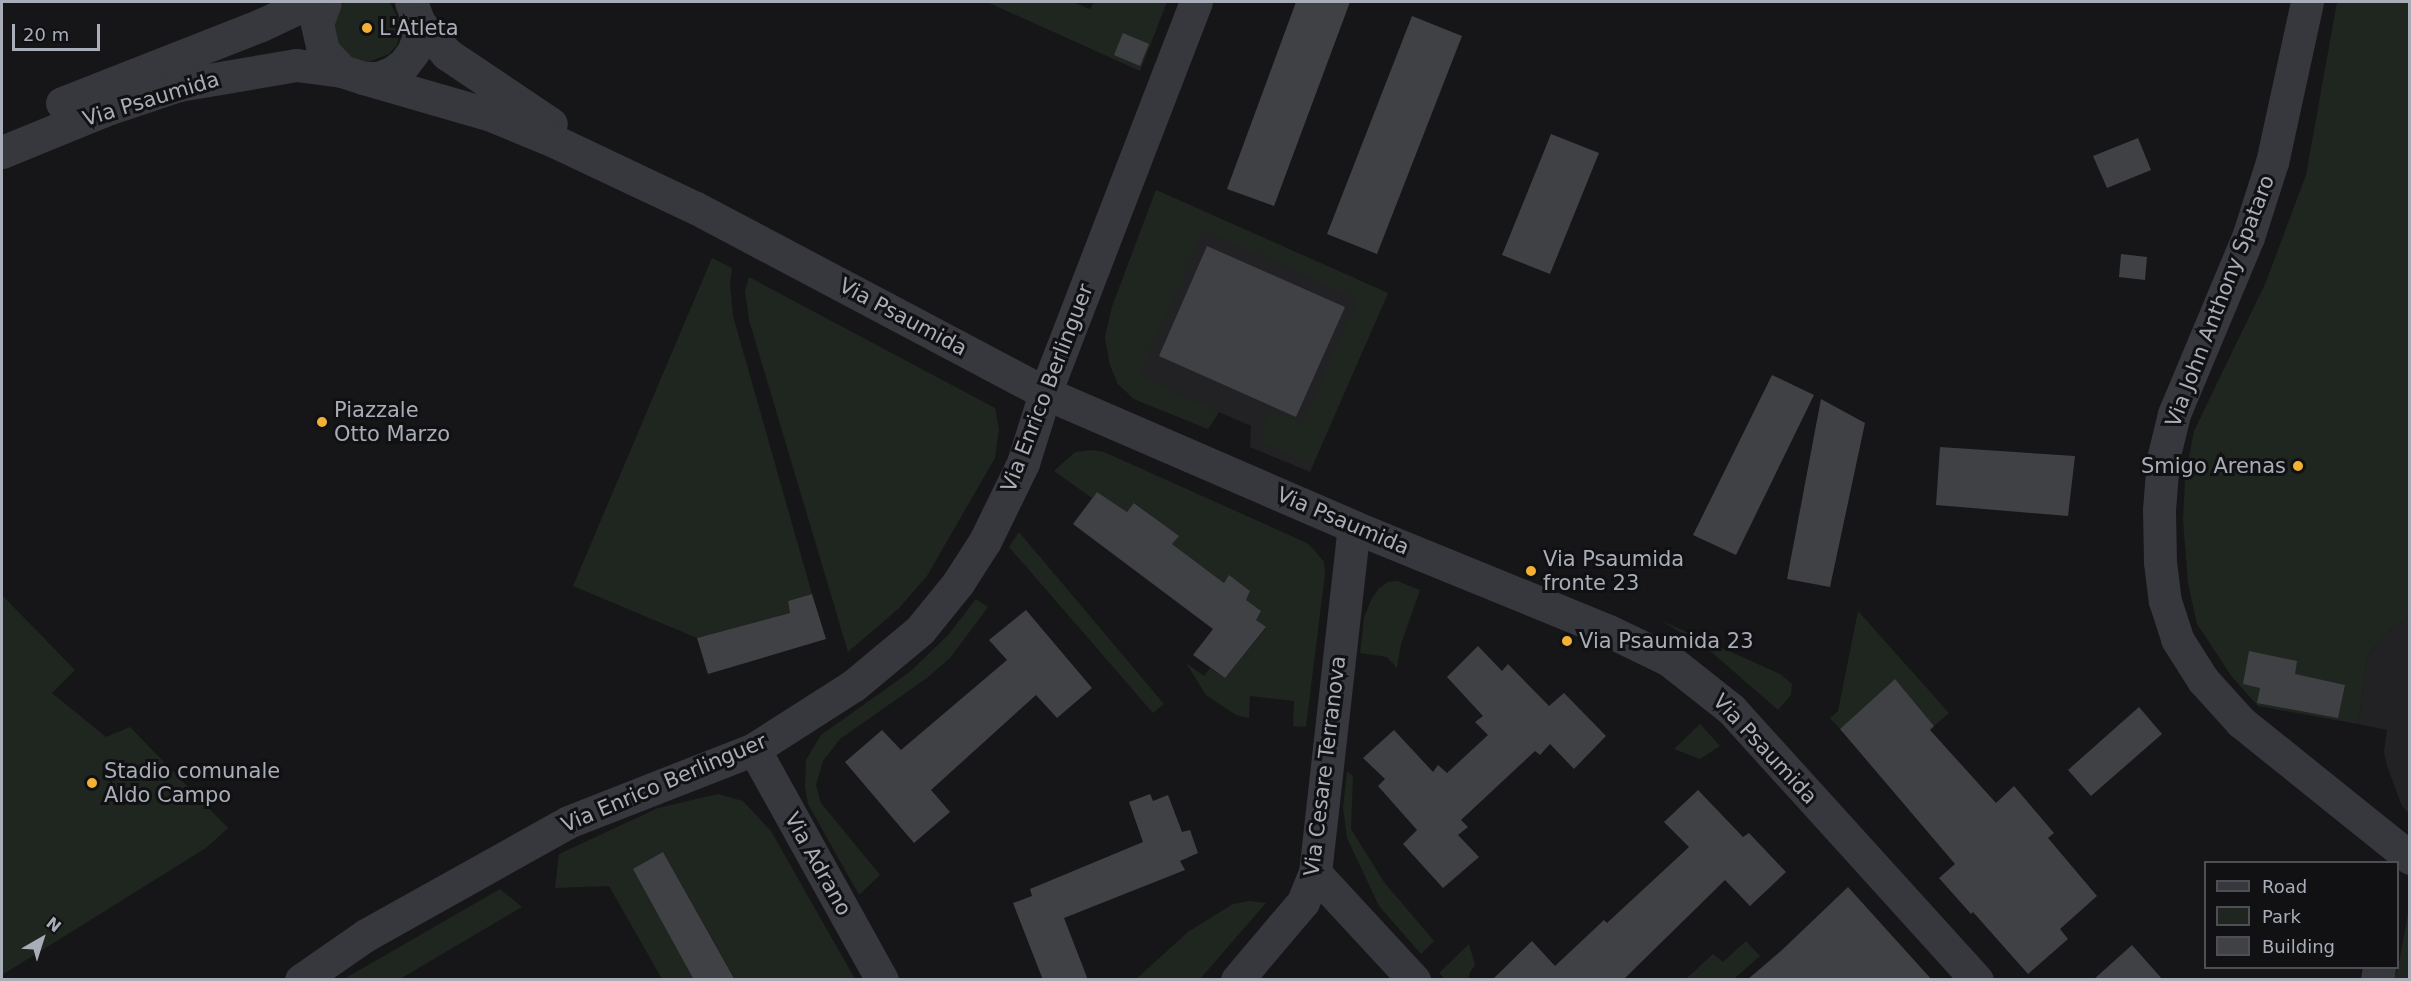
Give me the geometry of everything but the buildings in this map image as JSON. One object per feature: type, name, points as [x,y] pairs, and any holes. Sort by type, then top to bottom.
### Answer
[{"type":"street","name":"Via Psaumida","points":[[2,128],[163,62],[261,25],[310,2]]},
{"type":"street","points":[[325,2],[317,24],[318,38],[331,62],[352,74],[491,115],[625,173]]},
{"type":"street","name":"Via Enrico Berlinguer","points":[[301,980],[366,935],[568,822],[754,749],[854,685],[920,630],[958,584],[985,541],[1023,463],[1045,393],[1196,2]]},
{"type":"street","name":"Via John Anthony Spataro","points":[[2307,2],[2272,162],[2248,237],[2174,414],[2163,459],[2159,510],[2160,562],[2165,601],[2176,639],[2203,680],[2241,722],[2403,862]]},
{"type":"street","points":[[352,74],[385,75],[404,64],[413,52],[418,38],[415,12]]},
{"type":"street","points":[[415,12],[447,54],[625,173]]},
{"type":"street","name":"Via Psaumida","points":[[2,152],[110,108],[179,86],[296,65],[352,74]]},
{"type":"street","name":"Via Psaumida","points":[[625,173],[1045,393],[1354,527],[1609,632],[1669,660],[1731,709],[1977,980]]},
{"type":"street","name":"Via Cesare Terranova","points":[[1237,980],[1303,902],[1316,873],[1354,527]]},
{"type":"street","name":"Via Adrano","points":[[754,749],[882,980]]},
{"type":"street","points":[[1316,873],[1414,980]]},
{"type":"shaded area","points":[[1156,190],[1388,293],[1310,472],[1250,447],[1251,426],[1219,412],[1208,429],[1134,399],[1118,384],[1110,365],[1105,337],[1112,307]]},
{"type":"shaded area","points":[[2409,616],[2409,813],[2402,806],[2387,766],[2384,752],[2387,730],[2358,724],[2367,658],[2384,634]]},
{"type":"green space","points":[[345,2],[390,3],[401,23],[397,45],[389,54],[368,62],[357,61],[339,48],[333,27],[340,7]]},
{"type":"green space","points":[[987,2],[1073,2],[1090,9],[1094,2],[1167,2],[1140,71]]},
{"type":"green space","name":"Smigo Arenas","points":[[2337,2],[2409,2],[2409,616],[2384,634],[2367,658],[2358,724],[2258,706],[2232,677],[2197,624],[2188,583],[2183,520],[2185,479],[2194,431],[2266,282],[2306,175]]},
{"type":"green space","points":[[1156,190],[1388,293],[1313,464],[1264,445],[1263,428],[1270,410],[1302,423],[1358,299],[1204,230],[1139,375],[1219,412],[1208,429],[1134,399],[1118,384],[1110,365],[1105,337],[1112,307]]},
{"type":"green space","points":[[712,258],[732,268],[730,284],[733,316],[812,594],[788,601],[790,613],[697,638],[573,586]]},
{"type":"green space","points":[[749,277],[995,408],[999,429],[995,458],[927,576],[898,609],[848,652],[749,320],[745,291]]},
{"type":"green space","points":[[1092,450],[1104,452],[1307,543],[1324,562],[1325,574],[1306,727],[1293,726],[1294,701],[1250,696],[1249,718],[1236,715],[1206,695],[1186,663],[1204,676],[1210,668],[1225,678],[1266,628],[1256,620],[1246,600],[1250,591],[1229,576],[1224,583],[1172,544],[1178,536],[1135,503],[1127,512],[1097,492],[1092,498],[1054,471],[1075,452]]},
{"type":"green space","points":[[1019,532],[1164,704],[1153,713],[1009,547]]},
{"type":"green space","points":[[1397,581],[1420,590],[1401,644],[1397,668],[1387,657],[1360,653],[1364,618],[1371,600],[1379,588],[1388,582]]},
{"type":"green space","name":"Stadio comunale Aldo Campo","points":[[2,595],[75,670],[52,693],[106,737],[130,727],[228,828],[206,848],[2,975]]},
{"type":"green space","points":[[976,599],[988,607],[950,658],[927,678],[840,739],[823,761],[816,785],[821,803],[880,875],[859,895],[808,804],[805,787],[806,760],[821,735],[911,671],[949,634]]},
{"type":"green space","points":[[1858,611],[1949,713],[1934,726],[1895,679],[1840,729],[1830,718],[1838,711]]},
{"type":"green space","points":[[1662,621],[1780,674],[1792,684],[1791,695],[1778,710],[1709,650]]},
{"type":"green space","points":[[1700,724],[1720,746],[1700,759],[1674,749]]},
{"type":"green space","points":[[1347,771],[1353,776],[1351,829],[1384,882],[1434,941],[1421,954],[1379,906],[1347,838],[1343,808]]},
{"type":"green space","points":[[718,794],[743,801],[771,831],[855,979],[735,979],[663,852],[694,979],[662,979],[609,886],[555,888],[559,854],[658,808]]},
{"type":"green space","points":[[500,889],[522,907],[400,979],[344,979]]},
{"type":"green space","points":[[1249,901],[1266,903],[1200,979],[1136,979],[1188,932],[1233,904]]},
{"type":"green space","points":[[2409,908],[2409,979],[2394,979],[2399,969]]},
{"type":"green space","points":[[1746,941],[1760,956],[1734,979],[1686,979],[1713,954],[1723,962]]},
{"type":"green space","points":[[1469,944],[1475,965],[1468,979],[1445,979],[1439,973]]},
{"type":"place","name":"L'Atleta","points":[[367,28]]},
{"type":"place","name":"Piazzale Otto Marzo","points":[[322,422]]},
{"type":"place","name":"Smigo Arenas","points":[[2298,466]]},
{"type":"place","name":"Via Psaumida fronte 23","points":[[1531,571]]},
{"type":"place","name":"Via Psaumida 23","points":[[1567,641]]},
{"type":"place","name":"Stadio comunale Aldo Campo","points":[[92,783]]}]
